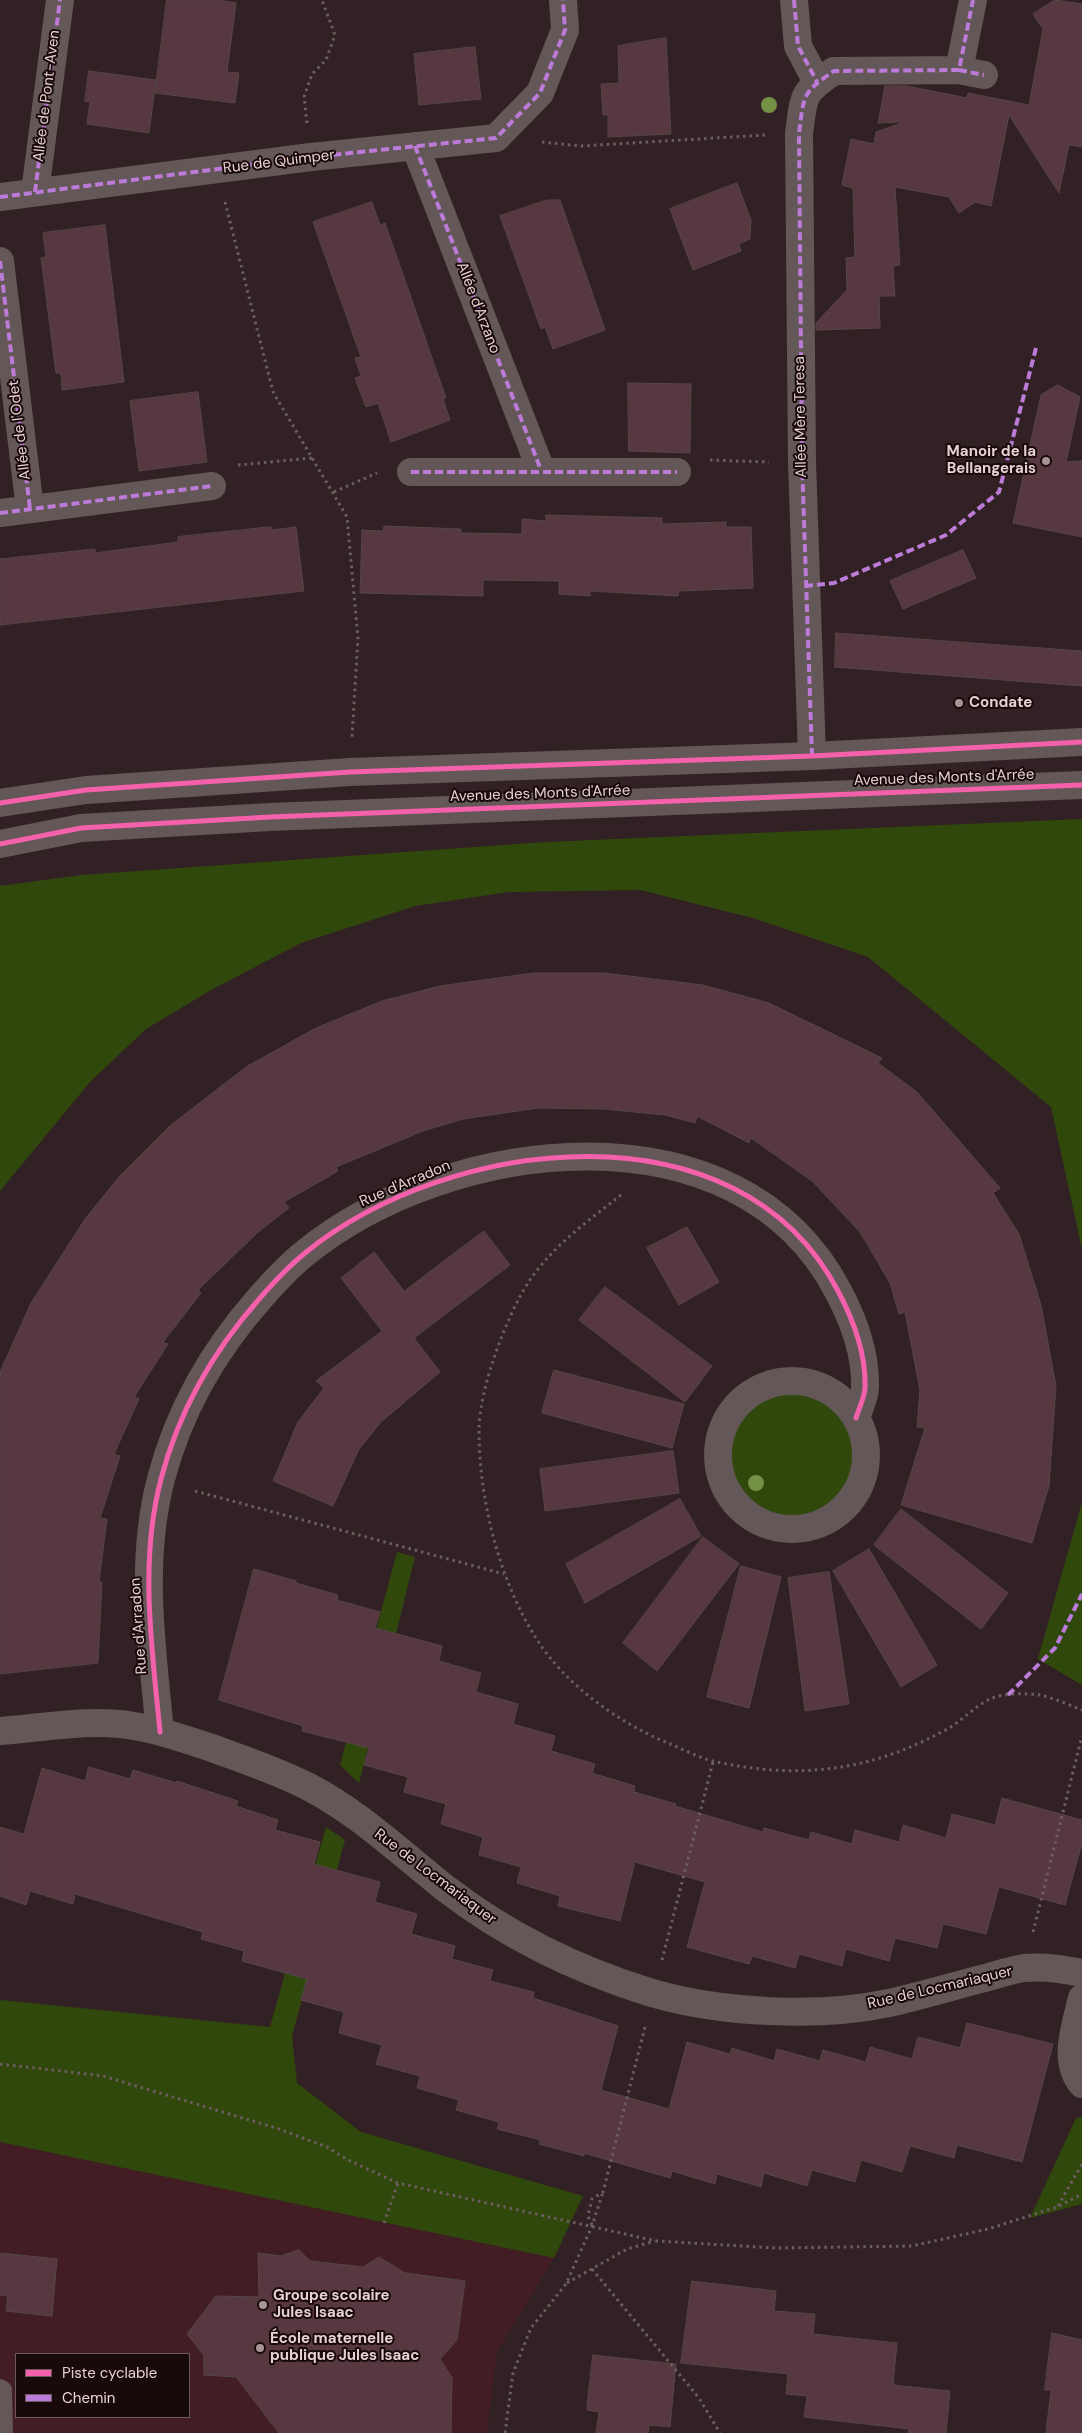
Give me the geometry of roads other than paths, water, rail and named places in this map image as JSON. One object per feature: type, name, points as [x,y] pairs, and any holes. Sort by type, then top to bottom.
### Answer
[{"type":"street","name":"Allée de Pont-Aven","points":[[35,192],[60,0]]},
{"type":"street","name":"Rue de Quimper","points":[[0,196],[311,157],[496,138],[540,93],[565,30],[563,0]]},
{"type":"street","points":[[794,0],[798,46],[817,82]]},
{"type":"street","name":"Allée Mère Teresa","points":[[812,756],[802,462],[799,134],[804,98],[817,82],[834,71],[971,73],[973,0]]},
{"type":"street","name":"Allée d'Arzano","points":[[415,146],[541,470]]},
{"type":"street","name":"Allée de l'Odet","points":[[0,261],[30,509]]},
{"type":"street","points":[[411,472],[541,470],[677,472]]},
{"type":"street","points":[[0,513],[212,486]]},
{"type":"street","name":"Avenue des Monts d'Arrée","points":[[0,803],[86,790],[350,772],[812,756],[1082,742]]},
{"type":"street","name":"Avenue des Monts d'Arrée","points":[[0,844],[81,828],[270,817],[1082,785]]},
{"type":"street","name":"Rue d'Arradon","points":[[160,1732],[147,1596],[148,1557],[160,1482],[177,1429],[193,1391],[230,1333],[277,1279],[304,1253],[332,1233],[390,1201],[453,1175],[526,1160],[564,1157],[634,1160],[691,1171],[730,1187],[753,1199],[789,1225],[831,1278],[849,1312],[862,1348],[865,1390],[856,1418]]},
{"type":"street","points":[[792,1381],[817,1385],[840,1398],[856,1418],[866,1442],[865,1468],[857,1492],[840,1512],[818,1525],[793,1530],[768,1525],[745,1512],[728,1492],[720,1468],[719,1442],[728,1418],[744,1398],[766,1385],[792,1381]]},
{"type":"street","name":"Rue de Locmariaquer","points":[[0,1731],[102,1723],[133,1725],[256,1763],[311,1788],[379,1833],[446,1888],[497,1925],[542,1950],[600,1975],[653,1993],[699,2004],[793,2012],[839,2010],[886,2004],[1023,1968],[1056,1968],[1082,1973]]},
{"type":"street","points":[[1082,1998],[1071,2050],[1076,2077],[1082,2084]]},
{"type":"lane","points":[[0,2388],[3,2390],[4,2433]]},
{"type":"place","name":"Manoir de la Bellangerais","points":[[1046,461]]},
{"type":"place","name":"Condate","points":[[959,703]]},
{"type":"place","name":"Groupe scolaire Jules Isaac","points":[[263,2305]]},
{"type":"place","name":"École maternelle publique Jules Isaac","points":[[260,2348]]}]
